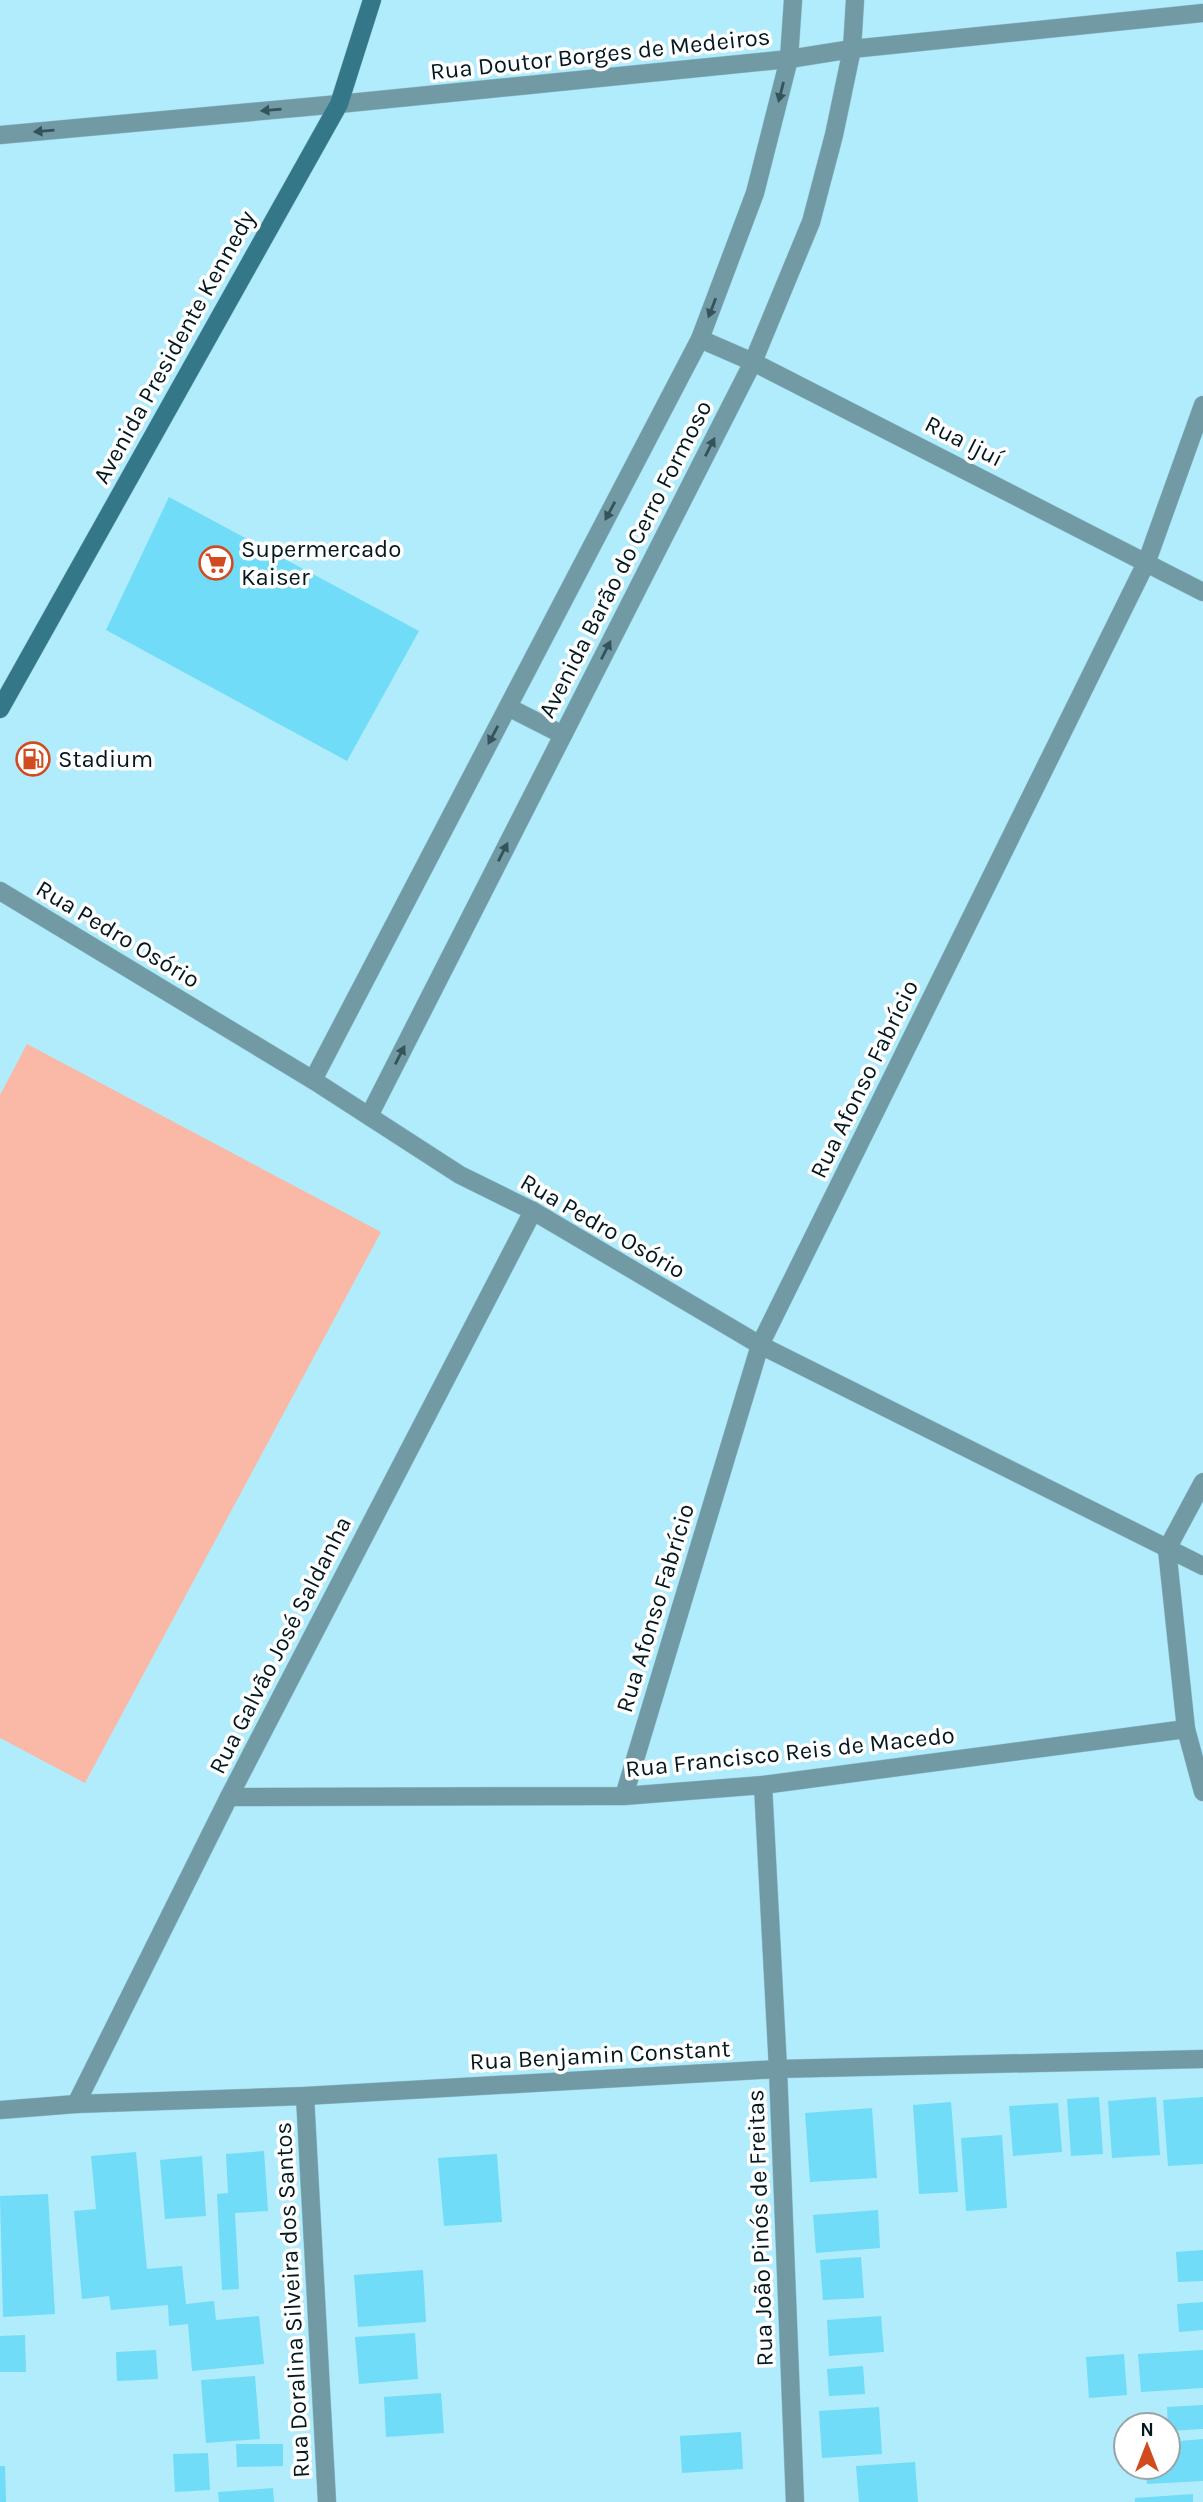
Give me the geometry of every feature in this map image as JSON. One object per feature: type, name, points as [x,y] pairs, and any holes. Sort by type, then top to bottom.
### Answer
[{"type":"main road","name":"Avenida Presidente Kennedy","points":[[0,709],[338,104],[372,0]]},
{"type":"street","name":"Avenida Barão do Cerro Formoso","points":[[313,1080],[700,339],[755,193],[789,59],[793,0]]},
{"type":"street","name":"Avenida Barão do Cerro Formoso","points":[[369,1116],[753,362],[811,222],[834,135],[852,49],[855,0]]},
{"type":"street","name":"Rua Doutor Borges de Medeiros","points":[[0,135],[789,59],[852,49],[1203,13]]},
{"type":"street","name":"Rua Ijuí","points":[[700,339],[753,362],[1203,592]]},
{"type":"street","name":"Rua Afonso Fabrício","points":[[624,1796],[760,1345],[1146,561],[1203,405]]},
{"type":"street","points":[[508,707],[563,735]]},
{"type":"street","name":"Rua Pedro Osório","points":[[0,891],[313,1080],[460,1175],[533,1211],[760,1345],[1203,1566]]},
{"type":"street","name":"Rua Galvão José Saldanha","points":[[76,2104],[229,1797],[533,1211]]},
{"type":"street","points":[[1203,1482],[1167,1549],[1186,1728],[1203,1791]]},
{"type":"street","name":"Rua Francisco Reis de Macedo","points":[[229,1797],[624,1796],[763,1784],[1186,1728]]},
{"type":"street","name":"Rua João Pinós de Freitas","points":[[763,1784],[778,2069],[795,2502]]},
{"type":"street","name":"Rua Benjamin Constant","points":[[0,2110],[778,2069],[1203,2059]]},
{"type":"street","name":"Rua Doralina Silveira dos Santos","points":[[305,2096],[327,2502]]},
{"type":"shaded area","points":[[27,1044],[381,1232],[85,1783],[0,1738],[0,1095]]},
{"type":"building","name":"Supermercado Kaiser","points":[[169,497],[419,631],[347,761],[106,630]]},
{"type":"building","points":[[1099,2097],[1103,2154],[1071,2156],[1067,2099]]},
{"type":"building","points":[[1156,2097],[1160,2155],[1112,2158],[1108,2101]]},
{"type":"building","points":[[1203,2097],[1203,2164],[1168,2166],[1163,2100]]},
{"type":"building","points":[[951,2102],[958,2192],[919,2194],[913,2105]]},
{"type":"building","points":[[1058,2103],[1062,2152],[1013,2156],[1009,2106]]},
{"type":"building","points":[[872,2108],[877,2178],[810,2182],[805,2113]]},
{"type":"building","points":[[1002,2135],[1007,2208],[966,2211],[961,2138]]},
{"type":"building","points":[[264,2151],[268,2211],[235,2213],[239,2289],[222,2290],[217,2194],[228,2193],[226,2154]]},
{"type":"building","points":[[136,2152],[147,2269],[182,2266],[186,2304],[214,2301],[216,2320],[259,2316],[264,2364],[192,2371],[188,2324],[169,2326],[168,2305],[111,2310],[109,2296],[82,2299],[74,2211],[96,2209],[91,2156]]},
{"type":"building","points":[[497,2154],[502,2222],[444,2226],[438,2158]]},
{"type":"building","points":[[202,2156],[206,2216],[165,2219],[160,2160]]},
{"type":"building","points":[[48,2194],[55,2314],[3,2317],[0,2196]]},
{"type":"building","points":[[878,2210],[880,2248],[816,2253],[813,2215]]},
{"type":"building","points":[[1203,2250],[1203,2281],[1178,2282],[1176,2252]]},
{"type":"building","points":[[861,2257],[864,2298],[823,2300],[820,2260]]},
{"type":"building","points":[[423,2270],[426,2322],[358,2327],[354,2275]]},
{"type":"building","points":[[1203,2302],[1203,2330],[1179,2332],[1177,2304]]},
{"type":"building","points":[[881,2316],[884,2352],[829,2356],[827,2320]]},
{"type":"building","points":[[415,2333],[418,2379],[359,2384],[355,2337]]},
{"type":"building","points":[[25,2335],[26,2372],[0,2372],[0,2336]]},
{"type":"building","points":[[156,2350],[158,2379],[117,2381],[116,2352]]},
{"type":"building","points":[[1203,2350],[1203,2388],[1141,2392],[1138,2354]]},
{"type":"building","points":[[1124,2354],[1127,2395],[1089,2398],[1086,2357]]},
{"type":"building","points":[[863,2366],[865,2394],[829,2396],[827,2369]]},
{"type":"building","points":[[255,2376],[260,2439],[206,2443],[201,2380]]},
{"type":"building","points":[[441,2393],[444,2433],[386,2437],[384,2397]]},
{"type":"building","points":[[1203,2405],[1203,2429],[1182,2430],[1182,2411],[1167,2411],[1167,2407]]},
{"type":"building","points":[[879,2407],[882,2454],[822,2458],[819,2411]]},
{"type":"building","points":[[741,2432],[743,2469],[682,2473],[680,2436]]},
{"type":"building","points":[[1203,2439],[1203,2481],[1147,2484],[1147,2481],[1182,2481],[1182,2441]]},
{"type":"building","points":[[236,2444],[283,2444],[283,2466],[237,2467]]},
{"type":"building","points":[[208,2453],[210,2490],[175,2492],[173,2454]]},
{"type":"building","points":[[915,2462],[918,2502],[859,2502],[856,2466]]},
{"type":"building","points":[[0,2466],[5,2466],[6,2502],[0,2502]]},
{"type":"building","points":[[273,2488],[274,2502],[219,2502],[218,2492]]},
{"type":"building","points":[[1193,2494],[1193,2502],[1135,2502],[1135,2498]]},
{"type":"place","name":"Supermercado Kaiser","points":[[216,563]]},
{"type":"place","name":"Stadium","points":[[33,759]]}]
